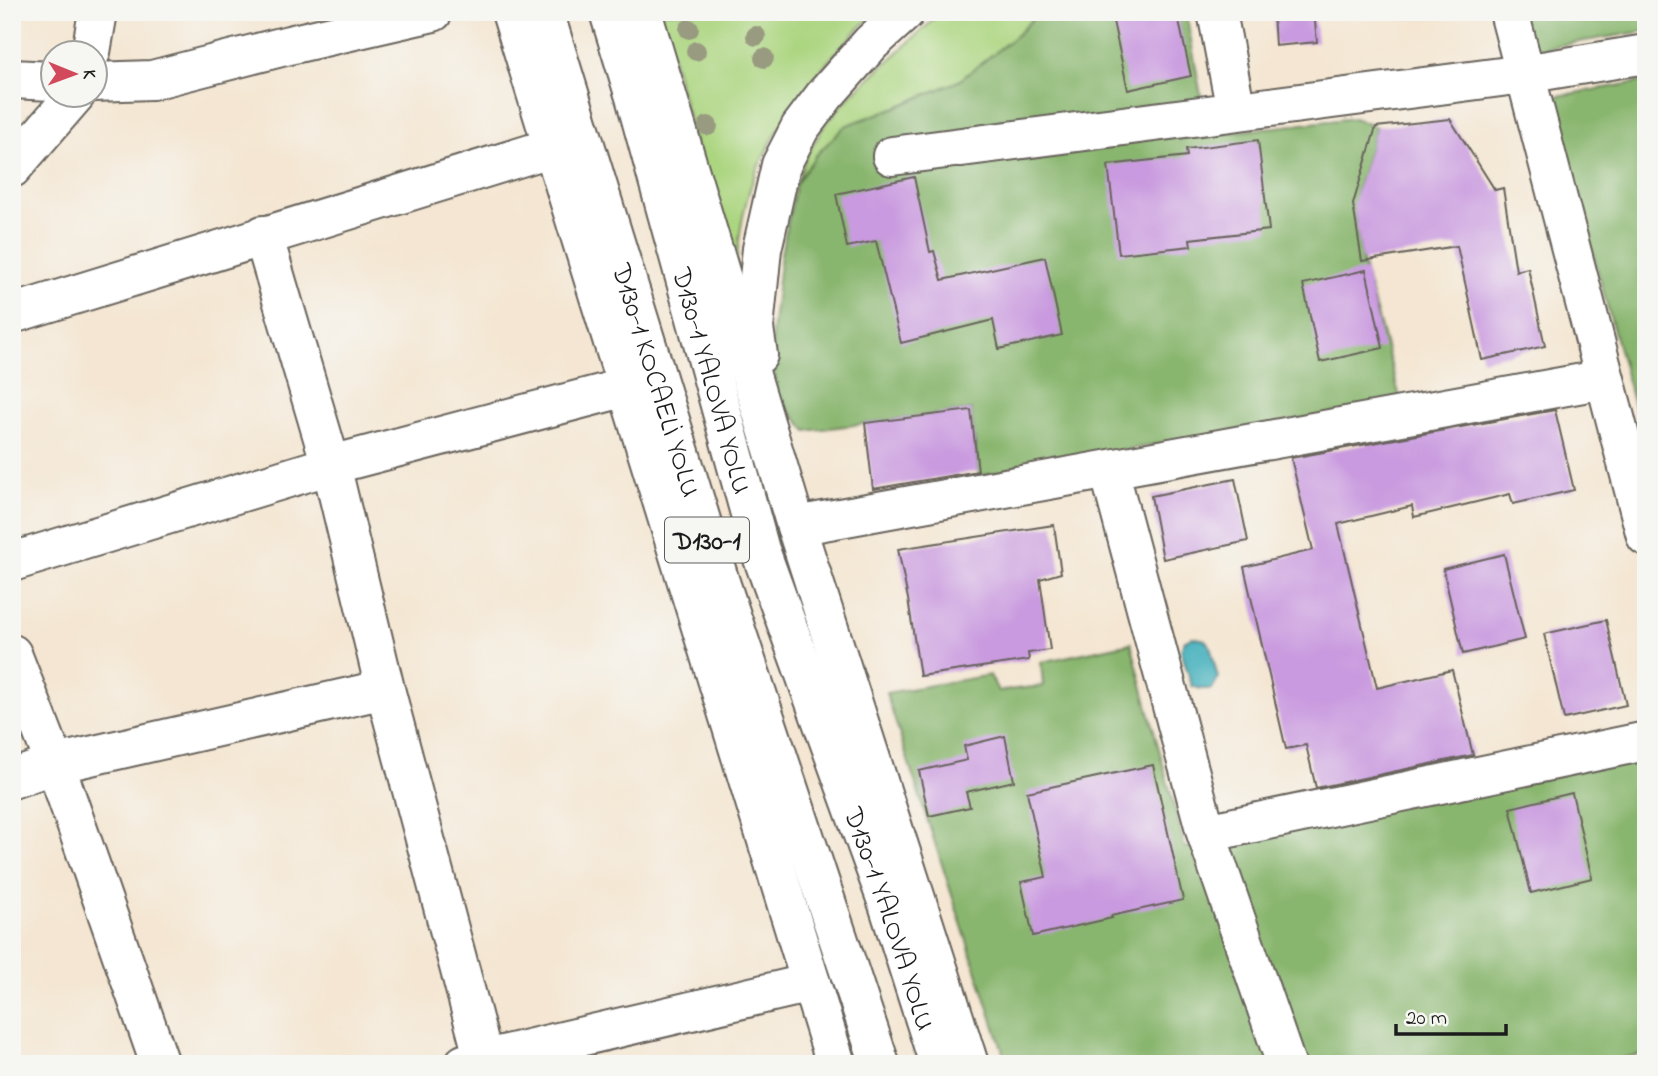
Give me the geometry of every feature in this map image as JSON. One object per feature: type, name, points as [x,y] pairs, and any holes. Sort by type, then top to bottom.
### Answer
[{"type":"main road","points":[[93,38],[98,12]]},
{"type":"main road","points":[[108,82],[152,80],[433,12]]},
{"type":"main road","points":[[511,12],[836,1064]]},
{"type":"main road","name":"D130-1 KOCAELİ YOLU","points":[[544,12],[720,582],[880,1064]]},
{"type":"main road","name":"D130-1 YALOVA YOLU","points":[[609,12],[760,550],[888,904],[939,1064]]},
{"type":"main road","points":[[642,12],[796,526],[969,1064]]},
{"type":"main road","points":[[888,904],[796,526],[765,418],[754,328],[762,249],[781,165],[800,128],[825,95],[871,43],[905,12]]},
{"type":"main road","points":[[1217,12],[1236,111]]},
{"type":"main road","points":[[1509,12],[1646,536]]},
{"type":"main road","points":[[892,156],[1524,74],[1646,54]]},
{"type":"main road","points":[[12,79],[38,80]]},
{"type":"main road","points":[[12,168],[64,108]]},
{"type":"main road","points":[[12,314],[553,147]]},
{"type":"main road","points":[[553,147],[720,582]]},
{"type":"main road","points":[[263,235],[331,465],[474,1062],[811,983]]},
{"type":"main road","points":[[796,526],[1605,379]]},
{"type":"main road","points":[[12,562],[331,465],[627,387]]},
{"type":"main road","points":[[1109,470],[1206,833],[1286,1064]]},
{"type":"main road","points":[[12,654],[55,764],[160,1064]]},
{"type":"main road","points":[[12,779],[55,764],[384,689]]},
{"type":"main road","points":[[1206,833],[1646,741]]},
{"type":"green space","points":[[660,12],[876,12],[829,60],[776,132],[750,190],[738,246],[734,289]]},
{"type":"green space","points":[[942,12],[1039,12],[1017,35],[959,81],[845,126],[796,184],[807,155],[825,125],[851,95]]},
{"type":"green space","points":[[1039,12],[1186,12],[1208,135],[1354,118],[1376,127],[1357,191],[1355,212],[1362,261],[1401,401],[979,476],[971,410],[807,431],[776,396],[772,333],[781,254],[796,184],[816,155],[845,126],[959,81],[1017,35]]},
{"type":"green space","points":[[1521,12],[1646,12],[1646,31],[1530,50]]},
{"type":"green space","points":[[1646,81],[1646,450],[1551,97]]},
{"type":"green space","points":[[1131,643],[1185,848],[1646,754],[1646,1053],[1598,1064],[1007,1064],[886,693],[990,675],[998,691],[1043,686],[1041,662]]},
{"type":"water","points":[[1193,637],[1205,640],[1210,646],[1218,678],[1212,689],[1192,686],[1181,650],[1185,640]]},
{"type":"building","points":[[1111,12],[1177,12],[1191,76],[1128,90]]},
{"type":"building","points":[[1273,12],[1314,12],[1317,42],[1275,46]]},
{"type":"building","points":[[1450,119],[1495,190],[1503,188],[1516,271],[1528,268],[1545,346],[1482,360],[1457,246],[1362,261],[1353,204],[1376,127]]},
{"type":"building","points":[[1258,140],[1269,230],[1190,239],[1191,246],[1119,254],[1108,165],[1187,156],[1186,149]]},
{"type":"building","points":[[914,177],[930,252],[934,251],[942,280],[1045,257],[1062,335],[999,349],[993,320],[901,343],[876,241],[847,247],[836,194]]},
{"type":"building","points":[[1366,270],[1383,348],[1320,362],[1303,284]]},
{"type":"building","points":[[971,410],[978,471],[873,489],[865,423]]},
{"type":"building","points":[[1555,410],[1574,490],[1513,504],[1510,494],[1414,517],[1412,506],[1338,524],[1377,688],[1452,670],[1473,755],[1316,788],[1306,745],[1286,749],[1244,567],[1313,550],[1291,458]]},
{"type":"building","points":[[1235,479],[1248,541],[1163,559],[1151,496]]},
{"type":"building","points":[[1054,525],[1061,573],[1040,579],[1050,650],[1028,653],[1029,660],[920,676],[898,549]]},
{"type":"building","points":[[1504,554],[1525,639],[1463,654],[1443,569]]},
{"type":"building","points":[[1606,620],[1626,705],[1564,719],[1544,634]]},
{"type":"building","points":[[1005,736],[1014,781],[966,792],[970,807],[929,816],[919,771],[967,760],[964,746]]},
{"type":"building","points":[[1153,765],[1183,900],[1033,936],[1021,882],[1046,877],[1027,792]]},
{"type":"building","points":[[1572,793],[1592,878],[1531,893],[1510,808]]}]
